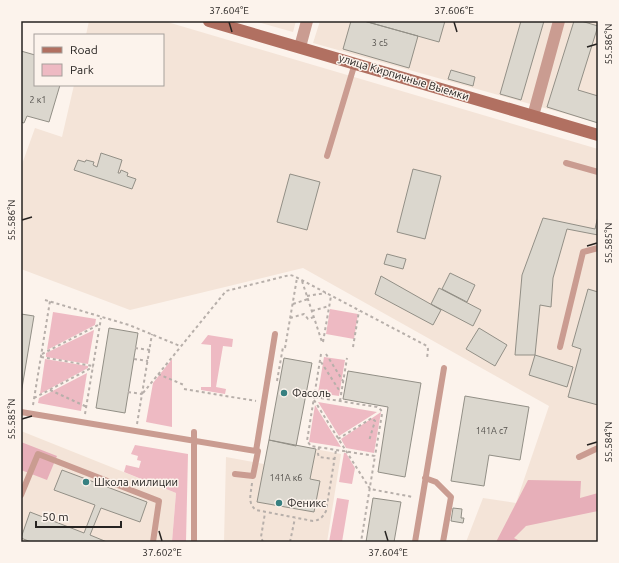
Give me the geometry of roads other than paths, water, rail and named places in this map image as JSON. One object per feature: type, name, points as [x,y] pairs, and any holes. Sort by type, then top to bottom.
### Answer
[{"type":"street","name":"улица Кирпичные Выемки","points":[[209,21],[598,135]]},
{"type":"street","points":[[300,47],[307,21]]},
{"type":"street","points":[[532,116],[559,21]]},
{"type":"lane","points":[[327,156],[355,63]]},
{"type":"lane","points":[[566,163],[598,172]]},
{"type":"lane","points":[[560,347],[583,252],[598,248]]},
{"type":"lane","points":[[235,474],[253,476],[275,334]]},
{"type":"lane","points":[[415,542],[444,368]]},
{"type":"lane","points":[[21,412],[256,451]]},
{"type":"lane","points":[[194,432],[194,542]]},
{"type":"lane","points":[[579,457],[598,448]]},
{"type":"lane","points":[[21,495],[38,454],[159,502],[153,542]]},
{"type":"lane","points":[[425,478],[434,481],[451,496],[443,542]]},
{"type":"place","name":"Фасоль","points":[[284,393]]},
{"type":"place","name":"Школа милиции","points":[[86,482]]},
{"type":"place","name":"Феникс","points":[[279,503]]}]
